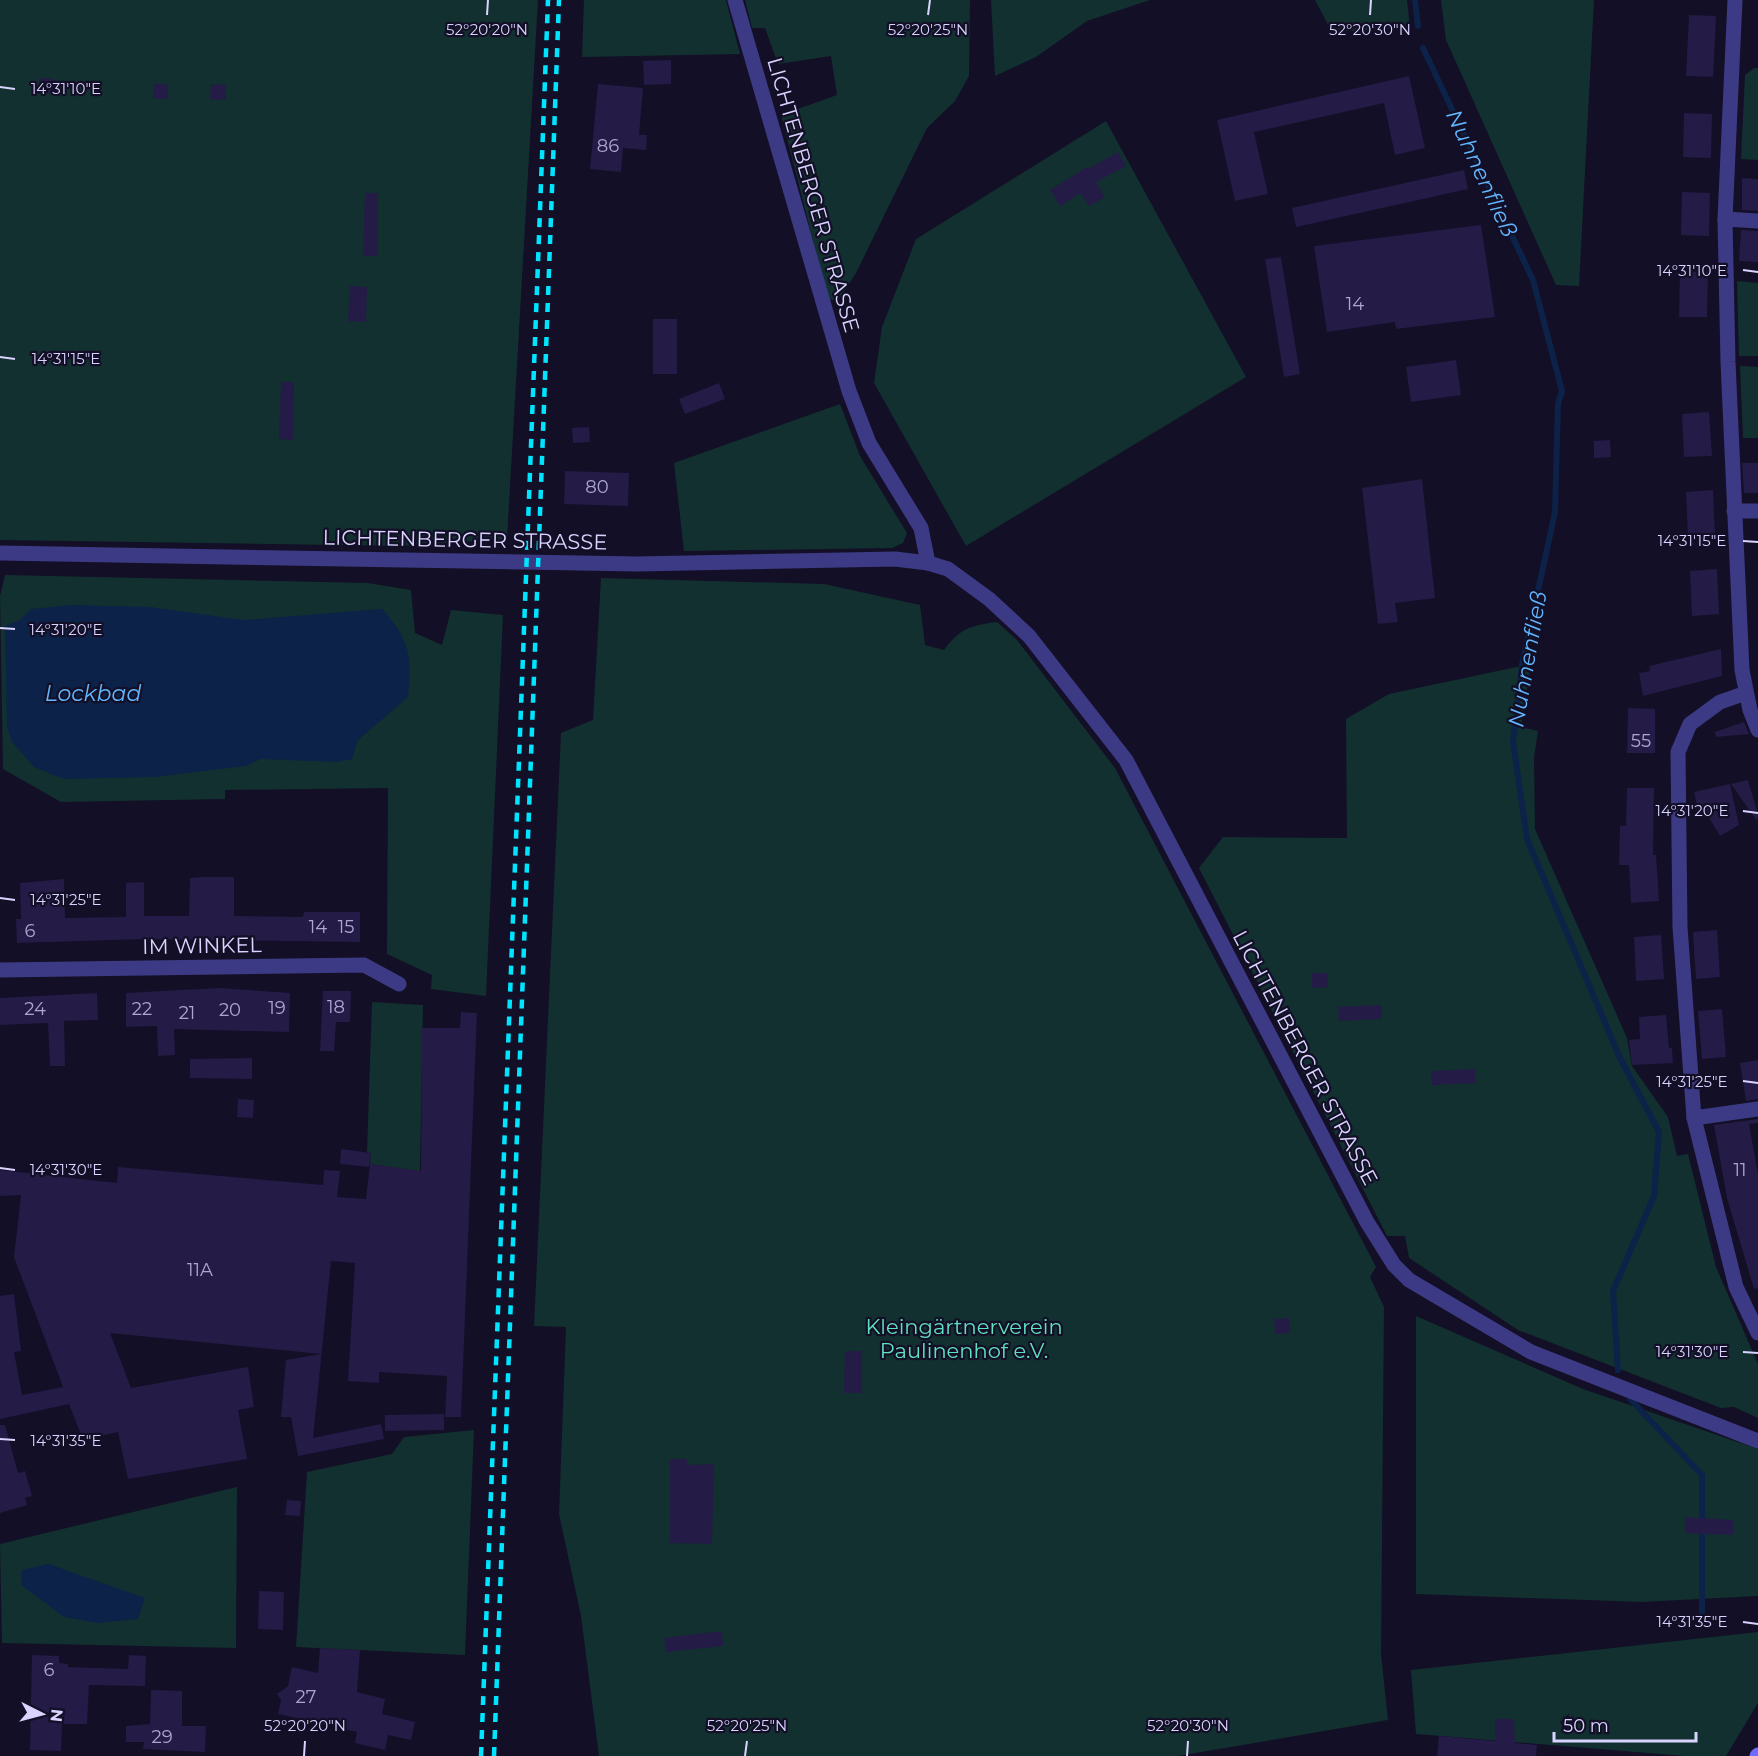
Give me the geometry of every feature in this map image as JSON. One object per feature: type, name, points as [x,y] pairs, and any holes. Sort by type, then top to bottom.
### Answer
[{"type":"street","name":"LICHTENBERGER STRASSE","points":[[735,0],[849,391],[869,443],[921,528],[928,562]]},
{"type":"street","points":[[1735,0],[1725,219],[1734,511],[1740,634],[1746,693],[1758,730]]},
{"type":"street","points":[[1725,219],[1758,221]]},
{"type":"street","points":[[1734,511],[1758,511]]},
{"type":"street","name":"LICHTENBERGER STRASSE","points":[[0,553],[637,564],[895,559],[928,562],[948,569],[963,579],[1029,636],[1126,760],[1367,1222],[1394,1265],[1409,1280],[1531,1352],[1758,1441]]},
{"type":"street","points":[[1746,693],[1720,702],[1690,724],[1678,752],[1680,927],[1694,1118],[1736,1287],[1758,1334]]},
{"type":"street","name":"IM WINKEL","points":[[0,970],[364,965],[399,984]]},
{"type":"street","points":[[1694,1118],[1758,1109]]},
{"type":"green space","points":[[0,0],[538,0],[507,539],[399,546],[0,540]]},
{"type":"green space","points":[[584,0],[726,0],[740,54],[582,57]]},
{"type":"green space","points":[[745,0],[970,0],[969,76],[955,101],[927,128],[856,273],[838,301],[828,299],[781,115],[837,95],[831,56],[778,64],[765,28],[752,28]]},
{"type":"green space","points":[[991,0],[1150,0],[1087,21],[1036,57],[995,76]]},
{"type":"green space","points":[[1315,0],[1407,0],[1410,28],[1332,32]]},
{"type":"green space","points":[[1441,0],[1594,0],[1579,286],[1556,285],[1446,40]]},
{"type":"green space","points":[[1754,68],[1758,68],[1758,160],[1741,159],[1745,75]]},
{"type":"green space","points":[[1106,121],[1246,377],[966,546],[874,383],[882,327],[916,239]]},
{"type":"green space","points":[[1737,281],[1758,283],[1758,356],[1739,356]]},
{"type":"green space","points":[[1740,366],[1758,367],[1758,438],[1743,438]]},
{"type":"green space","points":[[840,404],[860,456],[907,533],[903,543],[892,548],[684,551],[674,463]]},
{"type":"green space","points":[[5,575],[368,583],[411,590],[415,633],[442,645],[451,610],[503,615],[486,996],[431,989],[432,975],[387,954],[388,788],[225,790],[225,799],[61,802],[3,769],[0,596]]},
{"type":"green space","name":"Kleingärtnerverein Paulinenhof e.V.","points":[[601,578],[824,584],[920,605],[925,645],[944,650],[955,637],[966,629],[997,622],[1017,640],[1115,768],[1376,1267],[1370,1277],[1384,1307],[1381,1654],[1388,1720],[1178,1756],[599,1756],[581,1616],[559,1514],[566,1327],[534,1326],[561,733],[593,720]]},
{"type":"green space","points":[[1531,664],[1521,727],[1538,731],[1534,758],[1535,829],[1627,1038],[1632,1066],[1668,1117],[1677,1156],[1688,1154],[1716,1267],[1758,1364],[1758,1418],[1734,1407],[1721,1408],[1518,1330],[1409,1258],[1405,1236],[1387,1236],[1199,868],[1223,837],[1347,838],[1346,719],[1389,694]]},
{"type":"green space","points":[[372,1002],[423,1005],[420,1172],[370,1164],[371,1153],[367,1152]]},
{"type":"green space","points":[[1416,1316],[1583,1389],[1758,1449],[1758,1596],[1641,1602],[1416,1594]]},
{"type":"green space","points":[[474,1430],[465,1655],[296,1647],[307,1472],[392,1454],[404,1437]]},
{"type":"green space","points":[[237,1487],[236,1648],[2,1643],[0,1544]],"holes":[[[48,1564],[96,1582],[21,1585]]]},
{"type":"green space","points":[[1758,1632],[1758,1703],[1726,1756],[1684,1756],[1416,1734],[1411,1670]]},
{"type":"water","name":"Lockbad","points":[[72,605],[150,607],[243,620],[382,609],[398,630],[407,649],[410,670],[408,697],[358,740],[352,759],[337,762],[261,759],[246,766],[155,777],[64,779],[34,767],[12,742],[7,727],[5,626],[20,620],[31,609]]},
{"type":"water","points":[[48,1564],[145,1598],[138,1619],[98,1623],[64,1617],[21,1585],[22,1570]]},
{"type":"building","points":[[1689,15],[1716,16],[1713,77],[1686,76]]},
{"type":"building","points":[[671,60],[671,84],[644,85],[643,61]]},
{"type":"building","points":[[1409,76],[1425,148],[1395,155],[1384,103],[1254,132],[1268,194],[1235,201],[1217,120]]},
{"type":"building","points":[[39,78],[53,79],[53,93],[39,93]]},
{"type":"building","points":[[154,84],[168,84],[168,99],[153,98]]},
{"type":"building","points":[[211,84],[226,85],[226,100],[210,99]]},
{"type":"building","points":[[598,84],[643,88],[639,135],[647,135],[646,150],[623,148],[621,172],[590,169]]},
{"type":"building","points":[[1684,113],[1712,114],[1711,158],[1683,157]]},
{"type":"building","points":[[1118,152],[1126,166],[1096,182],[1105,197],[1089,206],[1081,193],[1060,206],[1050,190],[1087,167],[1088,169]]},
{"type":"building","points":[[1464,170],[1468,189],[1296,227],[1292,208]]},
{"type":"building","points":[[1742,178],[1758,179],[1758,211],[1742,210]]},
{"type":"building","points":[[1682,192],[1710,193],[1709,236],[1681,235]]},
{"type":"building","points":[[365,193],[378,193],[378,256],[363,256]]},
{"type":"building","points":[[1481,225],[1495,317],[1396,329],[1395,322],[1327,332],[1314,246]]},
{"type":"building","points":[[1741,230],[1758,231],[1758,262],[1739,261]]},
{"type":"building","points":[[1281,257],[1300,374],[1284,377],[1265,259]]},
{"type":"building","points":[[1680,272],[1708,272],[1707,317],[1679,317]]},
{"type":"building","points":[[350,286],[367,287],[366,322],[348,321]]},
{"type":"building","points":[[653,319],[677,319],[677,374],[653,374]]},
{"type":"building","points":[[1456,360],[1461,395],[1411,402],[1406,367]]},
{"type":"building","points":[[281,382],[294,382],[293,440],[279,439]]},
{"type":"building","points":[[719,383],[725,399],[685,414],[679,399]]},
{"type":"building","points":[[1709,412],[1712,456],[1684,457],[1682,414]]},
{"type":"building","points":[[589,427],[590,442],[573,443],[572,428]]},
{"type":"building","points":[[1610,440],[1611,457],[1594,458],[1594,441]]},
{"type":"building","points":[[1742,463],[1758,463],[1758,493],[1744,493]]},
{"type":"building","points":[[565,471],[629,473],[628,506],[564,504]]},
{"type":"building","points":[[1422,479],[1435,598],[1395,603],[1398,622],[1378,624],[1362,488]]},
{"type":"building","points":[[1713,490],[1715,535],[1688,536],[1686,492]]},
{"type":"building","points":[[1717,569],[1719,614],[1692,616],[1690,571]]},
{"type":"building","points":[[1721,649],[1722,676],[1643,696],[1639,673],[1650,671],[1649,666]]},
{"type":"building","points":[[1628,708],[1655,709],[1655,753],[1627,753]]},
{"type":"building","points":[[1744,722],[1749,734],[1716,737],[1715,732]]},
{"type":"building","points":[[1748,780],[1758,815],[1757,821],[1731,784]]},
{"type":"building","points":[[1730,784],[1739,825],[1720,836],[1705,811],[1699,813],[1694,792]]},
{"type":"building","points":[[1627,788],[1654,788],[1653,855],[1656,855],[1659,901],[1631,903],[1629,865],[1619,865],[1620,826],[1626,826]]},
{"type":"building","points":[[234,877],[234,916],[303,917],[304,912],[360,912],[360,942],[144,939],[17,943],[16,919],[21,919],[20,883],[64,879],[65,918],[126,917],[126,883],[144,882],[144,916],[189,916],[190,878]]},
{"type":"building","points":[[1717,930],[1720,977],[1696,979],[1693,932]]},
{"type":"building","points":[[1661,935],[1664,979],[1636,981],[1634,937]]},
{"type":"building","points":[[1312,973],[1327,973],[1328,987],[1312,988]]},
{"type":"building","points":[[219,988],[290,993],[289,1032],[174,1029],[175,1055],[158,1056],[157,1026],[126,1027],[126,993]]},
{"type":"building","points":[[323,991],[351,991],[350,1022],[336,1022],[334,1051],[320,1051]]},
{"type":"building","points":[[97,993],[98,1020],[64,1021],[65,1066],[50,1066],[48,1023],[0,1025],[0,998]]},
{"type":"building","points":[[1382,1005],[1382,1019],[1339,1021],[1338,1007]]},
{"type":"building","points":[[1722,1009],[1726,1057],[1702,1059],[1698,1011]]},
{"type":"building","points":[[461,1012],[477,1013],[461,1417],[445,1417],[447,1376],[379,1372],[379,1383],[348,1381],[355,1263],[331,1261],[313,1438],[381,1424],[384,1439],[298,1456],[291,1417],[281,1417],[286,1360],[321,1354],[110,1333],[131,1388],[248,1367],[254,1407],[238,1410],[247,1459],[128,1479],[118,1432],[83,1440],[69,1404],[0,1419],[0,1296],[14,1294],[21,1351],[14,1352],[22,1395],[63,1387],[14,1257],[21,1195],[0,1196],[0,1170],[117,1183],[118,1167],[323,1185],[324,1170],[340,1171],[337,1197],[366,1199],[370,1164],[421,1171],[422,1028],[460,1028]]},
{"type":"building","points":[[1666,1015],[1673,1063],[1632,1065],[1629,1040],[1640,1039],[1639,1017]]},
{"type":"building","points":[[252,1058],[252,1079],[190,1078],[190,1059]]},
{"type":"building","points":[[1758,1060],[1758,1099],[1746,1101],[1740,1063]]},
{"type":"building","points":[[1475,1069],[1475,1083],[1432,1085],[1431,1071]]},
{"type":"building","points":[[238,1099],[254,1100],[253,1118],[237,1117]]},
{"type":"building","points":[[1758,1119],[1758,1123],[1749,1124],[1758,1174],[1758,1288],[1754,1289],[1727,1198],[1714,1125]]},
{"type":"building","points":[[341,1149],[371,1153],[369,1167],[340,1164]]},
{"type":"building","points":[[1289,1318],[1290,1333],[1275,1334],[1274,1319]]},
{"type":"building","points":[[845,1351],[862,1351],[862,1393],[844,1393]]},
{"type":"building","points":[[444,1414],[444,1430],[385,1431],[385,1415]]},
{"type":"building","points":[[0,1425],[5,1425],[18,1473],[25,1471],[32,1496],[25,1498],[27,1505],[0,1513]]},
{"type":"building","points":[[670,1459],[687,1459],[687,1465],[714,1464],[712,1544],[670,1543]]},
{"type":"building","points":[[287,1500],[301,1501],[300,1516],[285,1515]]},
{"type":"building","points":[[1685,1517],[1733,1520],[1733,1535],[1685,1533]]},
{"type":"building","points":[[259,1591],[284,1592],[283,1630],[258,1629]]},
{"type":"building","points":[[722,1631],[723,1646],[666,1652],[664,1638]]},
{"type":"building","points":[[320,1648],[360,1650],[357,1692],[385,1699],[382,1714],[415,1722],[411,1740],[388,1735],[385,1750],[355,1743],[357,1732],[278,1714],[281,1700],[277,1694],[288,1686],[292,1667],[318,1673]]},
{"type":"building","points":[[32,1655],[59,1656],[59,1663],[68,1664],[68,1667],[128,1669],[129,1655],[146,1656],[145,1686],[89,1685],[87,1724],[62,1724],[61,1751],[30,1750]]},
{"type":"building","points":[[151,1690],[182,1691],[182,1726],[206,1726],[205,1752],[143,1749],[144,1742],[126,1742],[126,1726],[150,1724]]},
{"type":"building","points":[[1495,1719],[1514,1719],[1515,1743],[1537,1745],[1536,1756],[1437,1756],[1439,1736],[1495,1741]]},
{"type":"waterway","name":"Nuhnenfließ","points":[[1415,0],[1418,26]]},
{"type":"waterway","name":"Nuhnenfließ","points":[[1423,48],[1533,280],[1562,391],[1558,404],[1555,512],[1522,665],[1513,742],[1527,839],[1620,1058],[1659,1132],[1654,1196],[1613,1291],[1618,1370]]},
{"type":"waterway","name":"Nuhnenfließ","points":[[1630,1399],[1702,1475],[1702,1619]]},
{"type":"railway","points":[[481,1756],[548,0]]},
{"type":"railway","points":[[494,1756],[559,0]]}]
